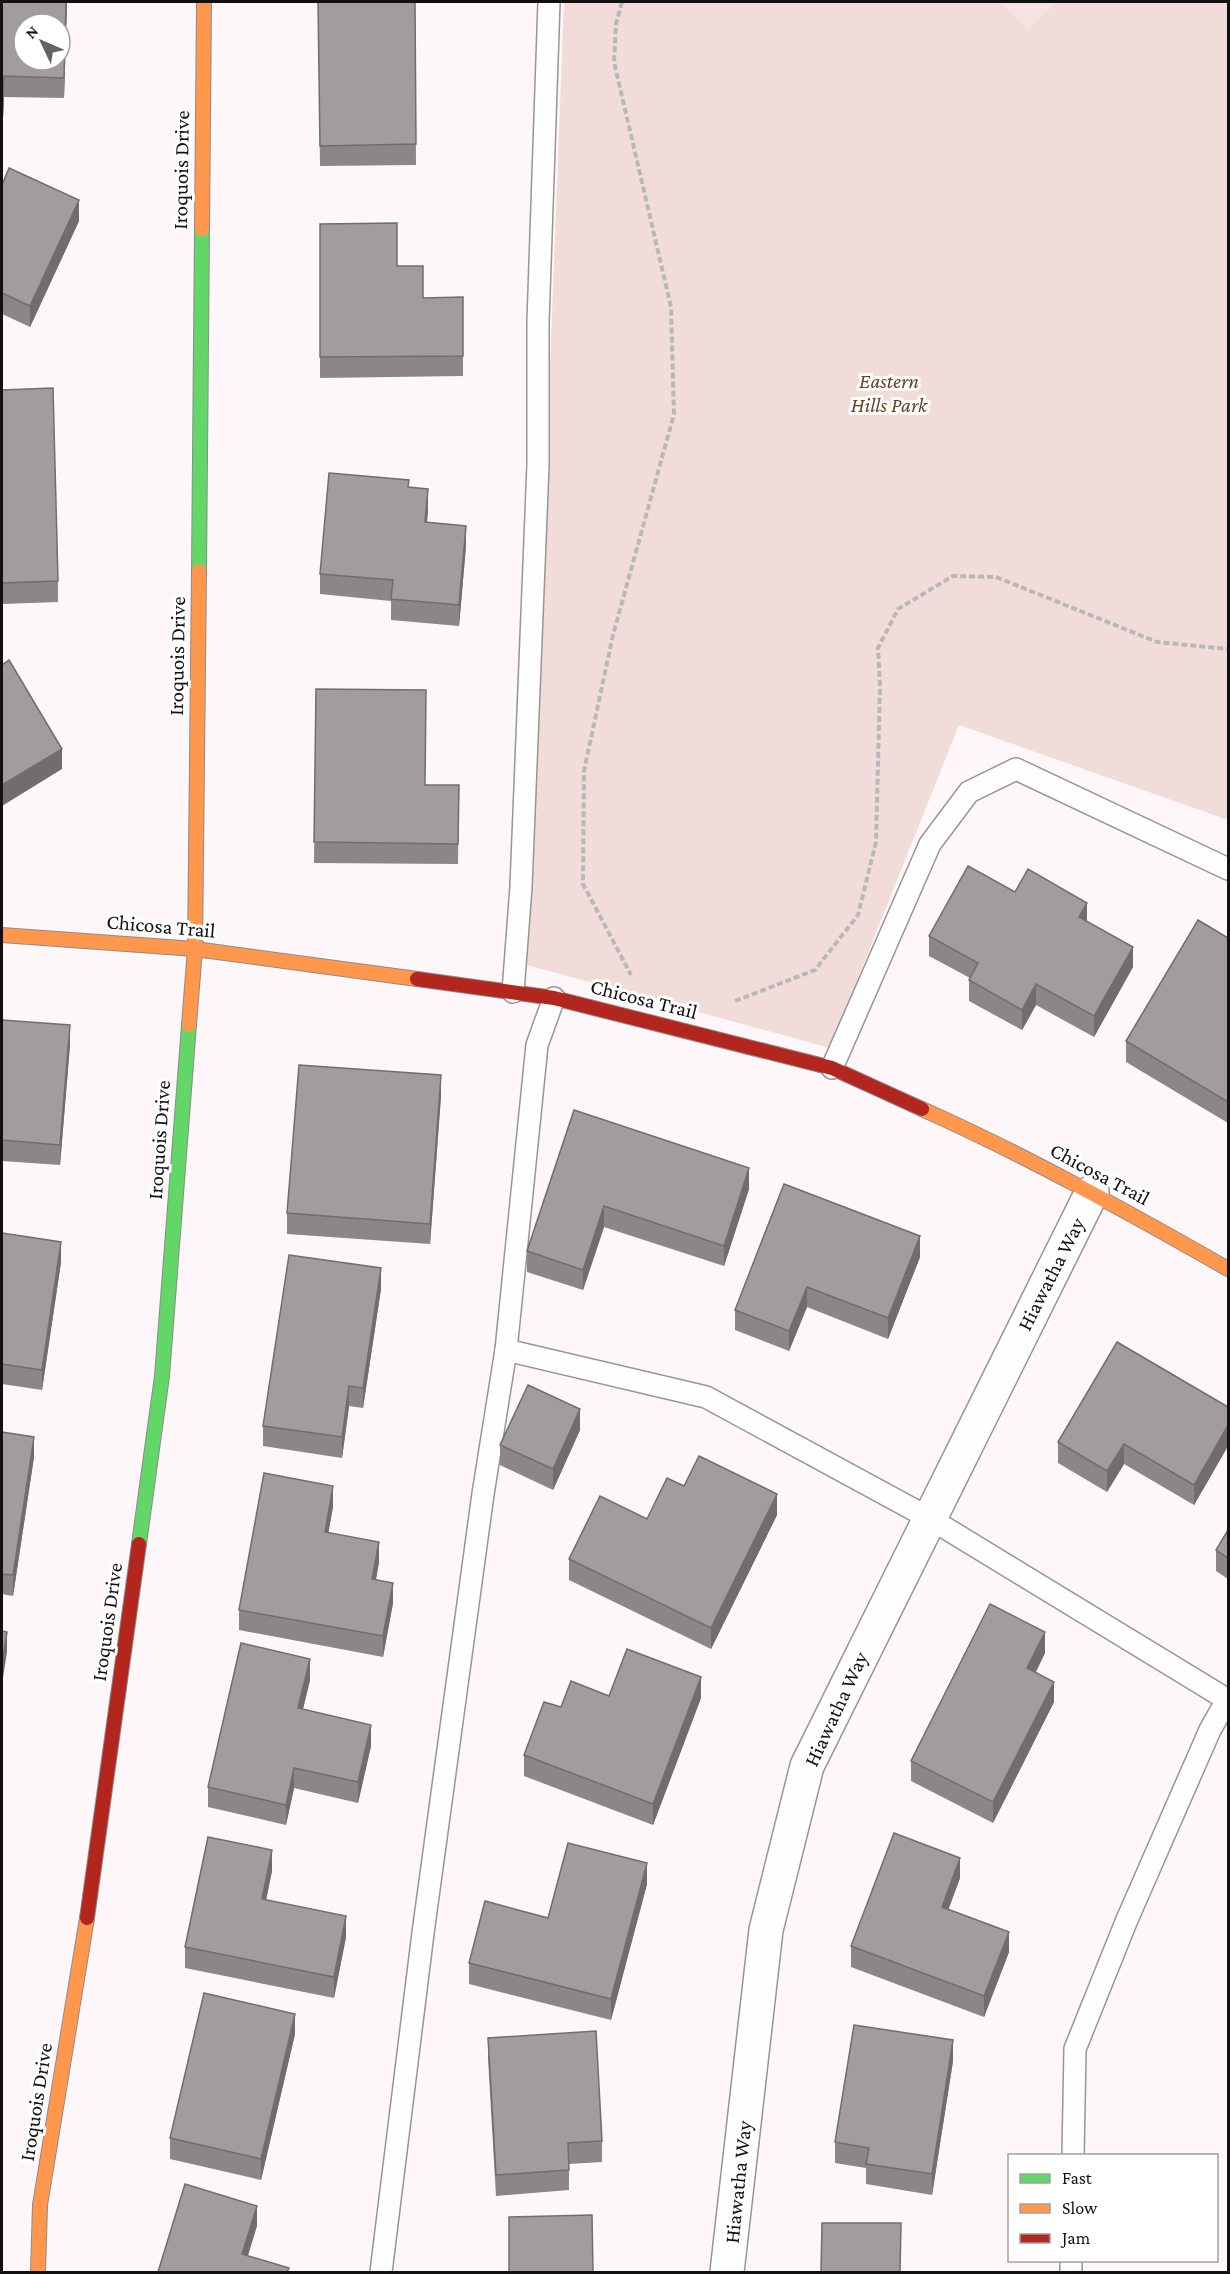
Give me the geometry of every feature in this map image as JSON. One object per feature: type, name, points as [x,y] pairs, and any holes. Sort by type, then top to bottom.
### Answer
[{"type":"street","name":"Iroquois Drive","points":[[38,2272],[40,2205],[86,1923],[162,1376],[195,949],[204,2]]},
{"type":"street","name":"Chicosa Trail","points":[[2,935],[195,949],[554,998],[832,1068],[985,1137],[1092,1192],[1228,1269]]},
{"type":"street","name":"Hiawatha Way","points":[[727,2272],[766,1930],[807,1766],[1092,1192]]},
{"type":"lane","points":[[513,992],[521,887],[537,465],[538,322],[549,2]]},
{"type":"lane","points":[[832,1068],[930,844],[969,792],[1016,769],[1228,869]]},
{"type":"lane","points":[[381,2272],[423,1933],[483,1494],[506,1350],[537,1045],[554,998]]},
{"type":"lane","points":[[506,1350],[706,1397],[929,1518],[1228,1700],[1210,1730],[1126,1922],[1076,2049],[1073,2154]]},
{"type":"path","points":[[622,2],[616,24],[614,62],[670,308],[674,414],[613,635],[585,771],[583,885],[634,979]]},
{"type":"path","points":[[728,1004],[815,970],[858,915],[876,842],[880,686],[878,648],[898,609],[953,576],[996,577],[1157,642],[1228,649]]},
{"type":"green space","name":"Eastern Hills Park","points":[[564,2],[1228,2],[1228,820],[959,725],[830,1048],[527,965]]},
{"type":"shaded area","points":[[1001,2],[1058,2],[1027,30]]},
{"type":"building","points":[[2,2],[66,2],[66,12],[12,12],[12,72],[64,72],[64,78],[4,76],[2,119]]},
{"type":"building","points":[[318,2],[415,2],[416,144],[320,146]]},
{"type":"building","points":[[9,168],[79,200],[30,306],[2,293],[2,185]]},
{"type":"building","points":[[397,223],[397,266],[423,266],[423,298],[463,297],[463,356],[320,357],[320,224]]},
{"type":"building","points":[[53,388],[58,581],[2,583],[2,390]]},
{"type":"building","points":[[329,473],[409,480],[408,487],[428,489],[425,522],[466,526],[459,605],[391,599],[393,580],[320,574]]},
{"type":"building","points":[[9,660],[62,749],[2,785],[2,665]]},
{"type":"building","points":[[316,689],[426,690],[425,785],[459,785],[458,844],[314,842]]},
{"type":"building","points":[[968,866],[1015,892],[1028,869],[1087,903],[1079,917],[1133,947],[1094,1016],[1036,984],[1022,1010],[969,980],[978,963],[929,936]]},
{"type":"building","points":[[1198,920],[1228,938],[1228,1102],[1126,1041]]},
{"type":"building","points":[[2,1020],[70,1025],[60,1145],[2,1140]]},
{"type":"building","points":[[299,1065],[441,1075],[430,1224],[287,1213]]},
{"type":"building","points":[[574,1110],[749,1168],[724,1246],[604,1206],[583,1270],[527,1251]]},
{"type":"building","points":[[784,1184],[920,1236],[888,1318],[807,1287],[789,1331],[735,1310]]},
{"type":"building","points":[[2,1233],[61,1242],[42,1370],[2,1364]]},
{"type":"building","points":[[289,1255],[381,1268],[363,1388],[349,1386],[342,1437],[263,1426]]},
{"type":"building","points":[[1117,1342],[1228,1407],[1228,1425],[1194,1485],[1124,1444],[1107,1471],[1058,1442]]},
{"type":"building","points":[[528,1385],[580,1409],[553,1469],[500,1445]]},
{"type":"building","points":[[2,1432],[34,1437],[13,1575],[2,1574]]},
{"type":"building","points":[[699,1456],[777,1494],[711,1628],[569,1559],[600,1496],[647,1519],[667,1478],[684,1486]]},
{"type":"building","points":[[264,1473],[333,1486],[325,1532],[379,1542],[372,1579],[393,1583],[383,1636],[239,1610]]},
{"type":"building","points":[[1228,1530],[1228,1558],[1216,1550]]},
{"type":"building","points":[[990,1604],[1045,1632],[1027,1668],[1054,1682],[993,1802],[911,1761]]},
{"type":"building","points":[[2,1631],[7,1632],[2,1663]]},
{"type":"building","points":[[241,1643],[310,1659],[298,1708],[371,1725],[358,1782],[294,1768],[286,1805],[208,1787]]},
{"type":"building","points":[[627,1649],[701,1677],[653,1804],[524,1755],[544,1702],[561,1707],[571,1681],[609,1696]]},
{"type":"building","points":[[894,1833],[960,1858],[942,1907],[1009,1932],[984,1996],[851,1946]]},
{"type":"building","points":[[208,1837],[272,1850],[262,1899],[346,1916],[334,1977],[185,1947]]},
{"type":"building","points":[[568,1843],[647,1863],[611,1999],[469,1963],[485,1901],[548,1918]]},
{"type":"building","points":[[204,1993],[295,2014],[261,2159],[170,2138]]},
{"type":"building","points":[[854,2025],[953,2040],[932,2174],[866,2164],[869,2148],[835,2142]]},
{"type":"building","points":[[596,2031],[602,2141],[568,2143],[569,2170],[496,2175],[488,2038]]},
{"type":"building","points":[[185,2184],[257,2206],[242,2254],[289,2268],[287,2272],[158,2272]]},
{"type":"building","points":[[592,2215],[593,2272],[509,2272],[509,2217]]},
{"type":"building","points":[[822,2223],[901,2223],[900,2272],[821,2272]]},
{"type":"traffic: fast","points":[[199,571],[202,229]]},
{"type":"traffic: fast","points":[[139,1544],[162,1376],[189,1025]]},
{"type":"traffic: slow","points":[[202,229],[204,2]]},
{"type":"traffic: slow","points":[[189,1025],[195,949],[199,571]]},
{"type":"traffic: slow","points":[[2,935],[195,949],[417,979]]},
{"type":"traffic: slow","points":[[922,1109],[1077,1185],[1228,1269]]},
{"type":"traffic: slow","points":[[38,2272],[40,2205],[87,1918]]},
{"type":"traffic: jam","points":[[417,979],[554,998],[832,1068],[922,1109]]},
{"type":"traffic: jam","points":[[87,1918],[139,1544]]}]
